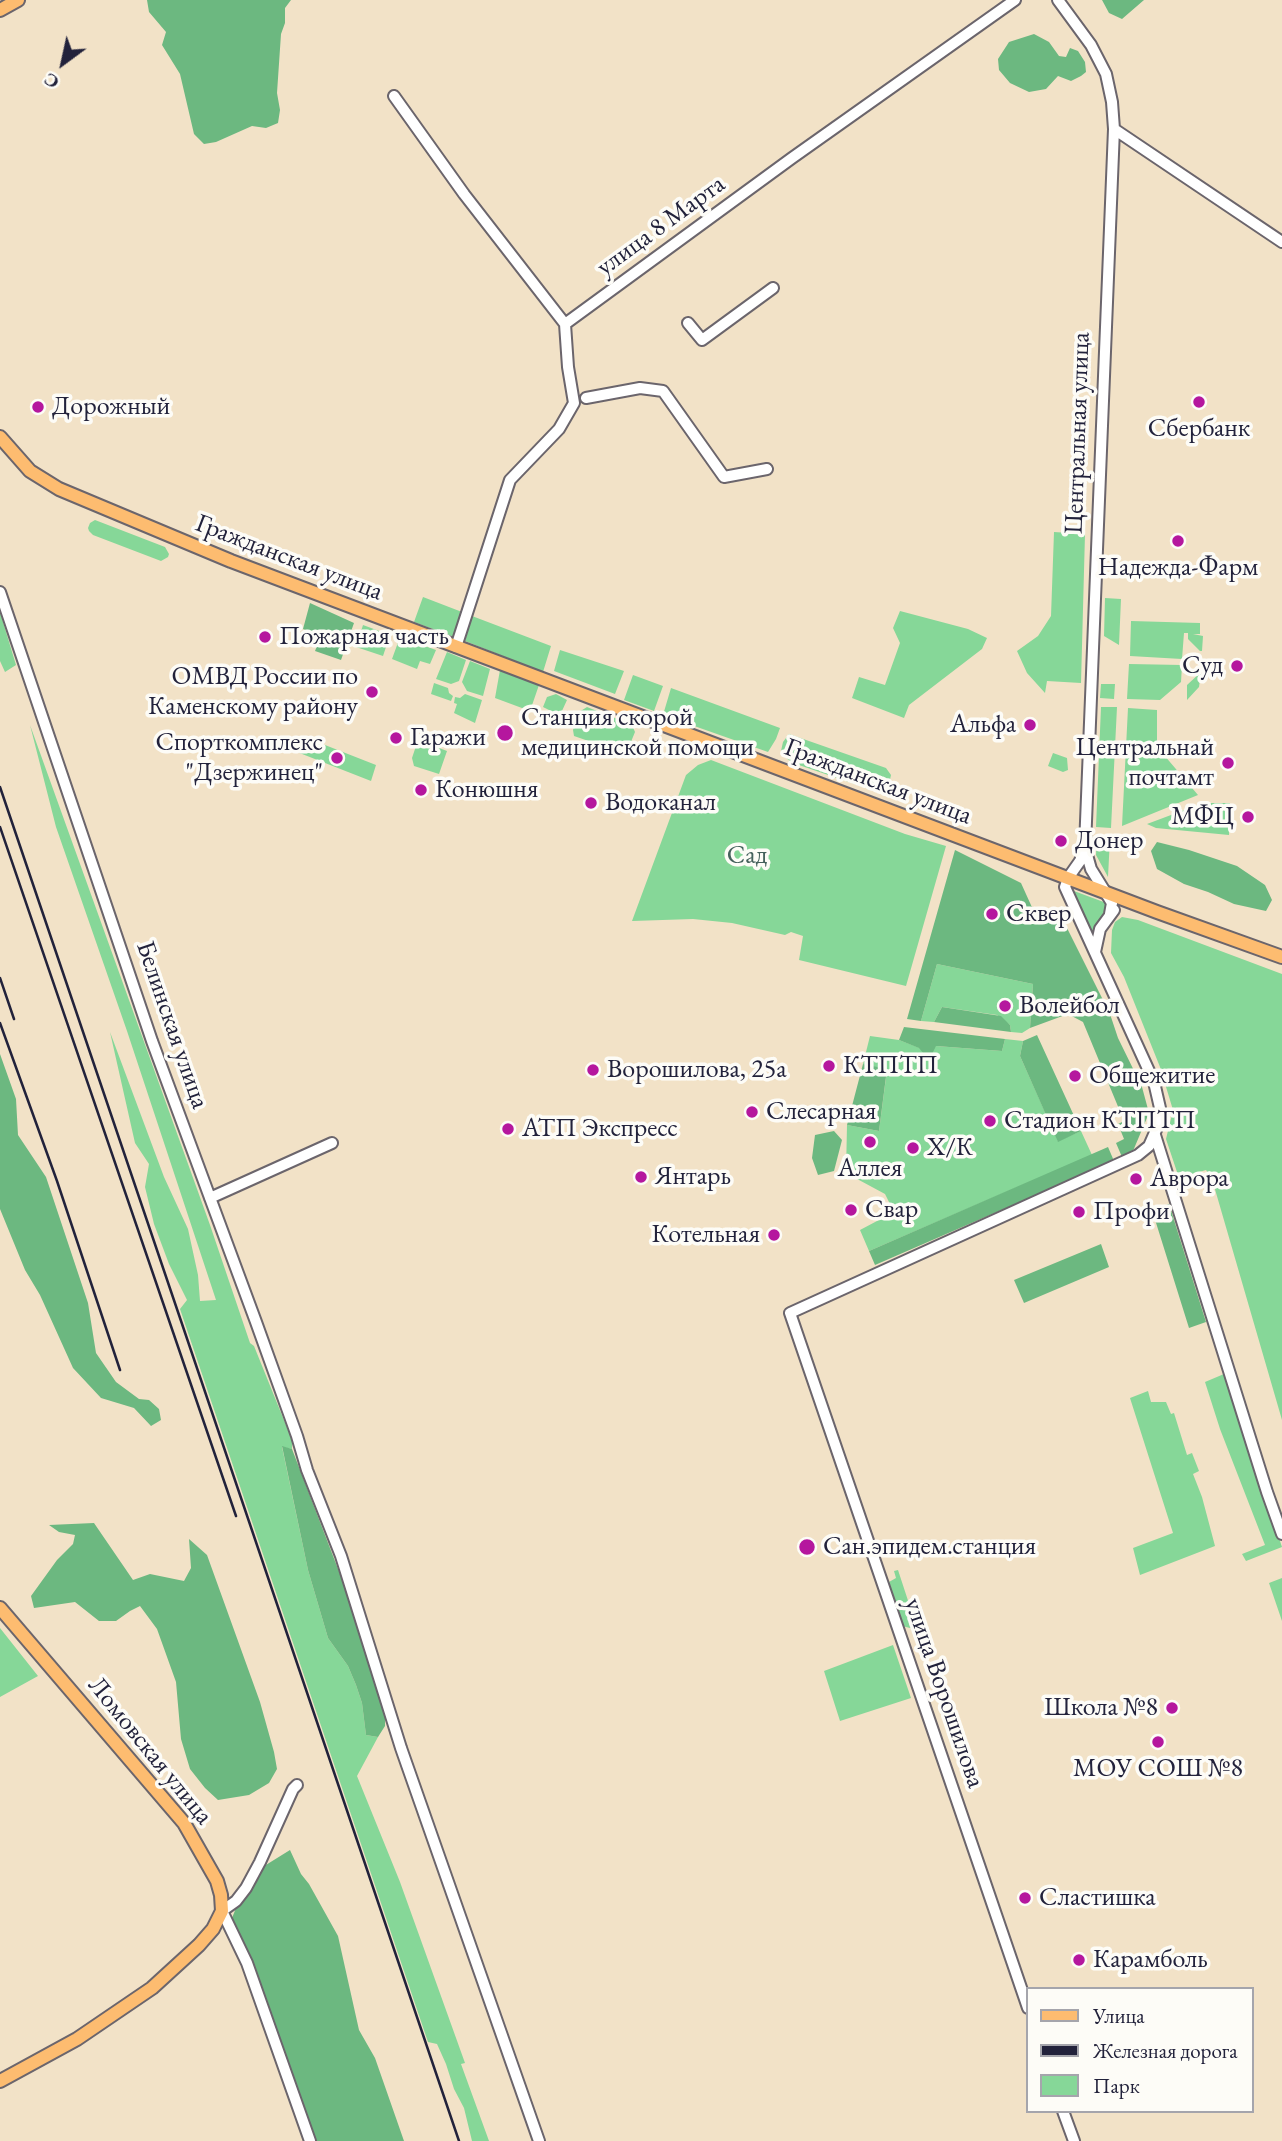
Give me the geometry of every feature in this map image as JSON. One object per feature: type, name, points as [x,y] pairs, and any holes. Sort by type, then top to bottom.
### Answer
[{"type":"main road","points":[[0,10],[18,0]]},
{"type":"main road","name":"Гражданская улица","points":[[1,442],[30,471],[59,489],[231,561],[1054,873],[1068,878],[1089,880],[1107,893],[1124,900],[1282,957]]},
{"type":"main road","name":"Ломовская улица","points":[[0,1608],[184,1823],[217,1881],[222,1912]]},
{"type":"main road","points":[[0,2081],[77,2039],[152,1988],[200,1945],[222,1912]]},
{"type":"street","name":"улица 8 Марта","points":[[565,324],[1015,0]]},
{"type":"street","name":"Центральная улица","points":[[1058,0],[1091,45],[1106,74],[1114,130],[1085,845],[1080,861],[1065,883],[1066,892]]},
{"type":"street","points":[[394,96],[464,194],[565,324],[568,367],[575,402],[559,429],[510,480],[456,647]]},
{"type":"street","points":[[1114,130],[1282,241]]},
{"type":"street","points":[[688,323],[702,340],[773,288]]},
{"type":"street","points":[[586,398],[640,388],[663,391],[724,477],[768,469]]},
{"type":"street","name":"Белинская улица","points":[[0,592],[152,1041],[289,1413],[307,1470],[341,1556],[401,1748],[539,2141]]},
{"type":"street","points":[[1085,845],[1089,880]]},
{"type":"street","points":[[1054,873],[1066,892],[1154,1082],[1160,1108],[1160,1121],[1155,1135],[1282,1534]]},
{"type":"street","points":[[1107,893],[1112,903],[1110,914]]},
{"type":"street","points":[[1095,955],[1100,929],[1124,900]]},
{"type":"street","name":"улица Ворошилова","points":[[1026,2002],[790,1313],[1138,1155],[1149,1146],[1155,1135]]},
{"type":"street","points":[[210,1198],[332,1143]]},
{"type":"street","points":[[297,1785],[246,1888],[236,1901],[222,1912],[247,1963],[310,2141]]},
{"type":"street","points":[[1064,2113],[1074,2141]]},
{"type":"green space","points":[[147,0],[291,0],[285,8],[285,23],[281,34],[278,123],[266,128],[252,126],[216,142],[204,144],[194,134],[180,74],[162,45],[166,32],[149,12]]},
{"type":"green space","points":[[1102,0],[1144,0],[1122,19],[1109,13]]},
{"type":"green space","points":[[1034,34],[1049,42],[1059,56],[1066,57],[1070,48],[1078,51],[1085,62],[1086,72],[1071,81],[1058,76],[1046,89],[1029,92],[1010,83],[999,70],[998,59],[1009,42]]},
{"type":"green space","points":[[95,520],[165,547],[168,557],[161,561],[93,535],[88,528]]},
{"type":"green space","points":[[1054,532],[1085,534],[1081,683],[1047,681],[1045,693],[1027,673],[1017,651],[1038,636],[1051,616]]},
{"type":"green space","points":[[423,597],[462,612],[454,637],[414,622]]},
{"type":"green space","points":[[1105,598],[1121,599],[1119,645],[1104,636]]},
{"type":"green space","points":[[310,603],[354,623],[341,660],[315,651],[321,636],[303,629]]},
{"type":"green space","points":[[900,611],[968,629],[987,638],[982,649],[909,705],[904,718],[852,698],[859,677],[885,685],[900,643],[893,628]]},
{"type":"green space","points":[[0,612],[16,665],[5,672],[0,661]]},
{"type":"green space","points":[[472,616],[551,646],[543,672],[465,641]]},
{"type":"green space","points":[[1131,621],[1200,623],[1200,634],[1193,634],[1203,636],[1202,651],[1188,639],[1188,633],[1184,633],[1182,659],[1130,656]]},
{"type":"green space","points":[[363,625],[390,635],[383,656],[356,647]]},
{"type":"green space","points":[[400,637],[436,650],[430,664],[420,661],[417,669],[392,659]]},
{"type":"green space","points":[[560,650],[624,671],[615,694],[554,671]]},
{"type":"green space","points":[[447,652],[466,660],[459,681],[451,684],[436,679]]},
{"type":"green space","points":[[470,661],[490,669],[483,696],[467,691],[462,682]]},
{"type":"green space","points":[[1129,664],[1182,665],[1181,682],[1160,700],[1127,699]]},
{"type":"green space","points":[[500,670],[539,685],[530,711],[495,698]]},
{"type":"green space","points":[[1201,672],[1199,687],[1187,700],[1187,685]]},
{"type":"green space","points":[[633,675],[663,686],[654,711],[624,700]]},
{"type":"green space","points":[[434,683],[448,688],[453,696],[451,701],[431,694]]},
{"type":"green space","points":[[1101,684],[1115,684],[1114,699],[1100,698]]},
{"type":"green space","points":[[671,688],[780,728],[776,739],[768,752],[663,715]]},
{"type":"green space","points":[[465,694],[482,700],[475,723],[454,713],[457,704],[454,703],[455,697],[460,698]]},
{"type":"green space","points":[[556,694],[567,700],[556,724],[555,713],[543,707],[547,697]]},
{"type":"green space","points":[[587,707],[632,725],[635,732],[626,754],[574,736],[573,730],[579,712]]},
{"type":"green space","points":[[1101,707],[1117,707],[1111,828],[1096,827]]},
{"type":"green space","points":[[1128,708],[1157,710],[1157,743],[1198,795],[1122,826]]},
{"type":"green space","points":[[30,725],[250,1343],[254,1346],[292,1440],[292,1449],[282,1447],[308,1570],[328,1638],[348,1666],[356,1685],[362,1703],[366,1735],[378,1737],[357,1776],[400,1882],[465,2063],[461,2064],[489,2141],[472,2141],[464,2108],[446,2064],[437,2044],[428,2042],[180,1309],[187,1300],[169,1264],[154,1224],[145,1187],[149,1164],[135,1143],[110,1032],[164,1177],[188,1229],[198,1275],[200,1301],[216,1300],[56,827]]},
{"type":"green space","points":[[789,734],[886,768],[891,775],[889,784],[881,793],[793,763],[782,755],[781,751]]},
{"type":"green space","name":"Спорткомплекс \"Дзержинец\"","points":[[302,736],[376,765],[371,781],[297,752]]},
{"type":"green space","points":[[418,740],[447,751],[439,774],[414,766],[412,758]]},
{"type":"green space","points":[[1053,753],[1067,758],[1068,770],[1063,772],[1048,766]]},
{"type":"green space","name":"Сад","points":[[711,760],[905,834],[946,846],[906,986],[799,960],[803,936],[791,932],[785,935],[732,923],[693,919],[632,921],[686,775],[698,765]]},
{"type":"green space","points":[[1203,803],[1230,803],[1229,835],[1156,828],[1147,824]]},
{"type":"green space","points":[[1097,836],[1110,838],[1108,877],[1096,855]]},
{"type":"green space","points":[[1157,842],[1237,866],[1265,885],[1272,900],[1266,911],[1234,904],[1184,884],[1157,869],[1151,851]]},
{"type":"green space","points":[[955,850],[1021,883],[1035,914],[1065,924],[1110,1014],[1118,1038],[1142,1087],[1149,1113],[1133,1151],[1122,1157],[1116,1143],[1124,1139],[1118,1124],[1124,1121],[1083,1022],[1068,1014],[1030,1028],[1033,984],[937,964],[921,1021],[907,1019]]},
{"type":"green space","points":[[1074,891],[1109,904],[1092,937]]},
{"type":"green space","points":[[1122,917],[1138,920],[1282,974],[1282,1420],[1212,1179],[1206,1170],[1179,1178],[1166,1139],[1173,1110],[1160,1067],[1124,977],[1111,953],[1112,930],[1115,922]]},
{"type":"green space","points":[[937,964],[1033,984],[1030,1028],[1022,1033],[1011,1032],[1010,1025],[997,1015],[942,1007],[934,1022],[921,1021]]},
{"type":"green space","points":[[942,1007],[1001,1016],[1010,1025],[1011,1032],[934,1022]]},
{"type":"green space","points":[[904,1027],[1005,1039],[1002,1051],[936,1046],[929,1060],[919,1048],[899,1040]]},
{"type":"green space","points":[[1037,1035],[1081,1131],[1058,1142],[1020,1056],[1023,1041]]},
{"type":"green space","points":[[870,1036],[899,1040],[920,1048],[936,1046],[1002,1051],[1005,1039],[1023,1041],[1020,1056],[1058,1141],[1081,1131],[1092,1155],[869,1251],[860,1230],[894,1212],[885,1194],[846,1173],[847,1125],[879,1131],[887,1070],[863,1064]]},
{"type":"green space","points":[[0,1054],[16,1099],[18,1135],[46,1177],[88,1303],[96,1353],[116,1382],[139,1399],[149,1400],[159,1409],[161,1420],[151,1426],[134,1408],[101,1398],[73,1368],[40,1295],[25,1270],[0,1209]]},
{"type":"green space","points":[[863,1064],[887,1069],[879,1131],[847,1125]]},
{"type":"green space","points":[[834,1131],[842,1140],[834,1171],[818,1175],[812,1158],[815,1135]]},
{"type":"green space","points":[[1108,1147],[1114,1161],[875,1265],[869,1251]]},
{"type":"green space","points":[[1169,1204],[1206,1322],[1189,1328],[1152,1210]]},
{"type":"green space","points":[[1101,1244],[1109,1267],[1024,1303],[1014,1280]]},
{"type":"green space","points":[[1224,1374],[1282,1547],[1246,1561],[1242,1554],[1265,1545],[1220,1429],[1205,1382]]},
{"type":"green space","points":[[1148,1391],[1151,1402],[1166,1402],[1171,1414],[1174,1413],[1187,1455],[1192,1453],[1199,1471],[1193,1474],[1215,1546],[1140,1575],[1133,1548],[1173,1533],[1130,1398]]},
{"type":"green space","points":[[282,1446],[292,1449],[353,1608],[385,1704],[385,1726],[378,1737],[366,1735],[362,1703],[356,1685],[348,1666],[328,1638],[308,1570]]},
{"type":"green space","points":[[94,1523],[133,1580],[150,1574],[184,1581],[191,1568],[189,1539],[207,1555],[260,1702],[274,1752],[277,1769],[269,1783],[249,1795],[218,1800],[190,1769],[181,1739],[176,1682],[157,1629],[140,1606],[116,1621],[99,1621],[75,1602],[34,1608],[31,1596],[57,1560],[73,1544],[75,1535],[59,1532],[49,1525]]},
{"type":"green space","points":[[898,1570],[916,1625],[910,1628],[902,1626],[889,1582],[896,1578],[894,1571]]},
{"type":"green space","points":[[1282,1578],[1282,1621],[1269,1583]]},
{"type":"green space","points":[[0,1628],[38,1676],[0,1697]]},
{"type":"green space","points":[[893,1645],[911,1698],[840,1721],[824,1671]]},
{"type":"green space","points":[[290,1850],[338,1936],[359,2030],[375,2058],[404,2141],[316,2141],[282,2044],[232,1918],[238,1903],[261,1868]]},
{"type":"railway","points":[[0,787],[459,2141]]},
{"type":"railway","points":[[0,827],[236,1516]]},
{"type":"railway","points":[[0,978],[14,1019]]},
{"type":"railway","points":[[0,1023],[57,1181],[120,1370]]},
{"type":"place","name":"Сбербанк","points":[[1199,402]]},
{"type":"place","name":"Дорожный","points":[[38,407]]},
{"type":"place","name":"Надежда-Фарм","points":[[1178,541]]},
{"type":"place","name":"Пожарная часть","points":[[265,637]]},
{"type":"place","name":"Суд","points":[[1237,666]]},
{"type":"place","name":"ОМВД России по Каменскому району","points":[[372,692]]},
{"type":"place","name":"Альфа","points":[[1030,725]]},
{"type":"place","name":"Станция скорой медицинской помощи","points":[[505,733]]},
{"type":"place","name":"Гаражи","points":[[396,738]]},
{"type":"place","name":"Спорткомплекс \"Дзержинец\"","points":[[337,758]]},
{"type":"place","name":"Центральнай почтамт","points":[[1228,763]]},
{"type":"place","name":"Конюшня","points":[[421,790]]},
{"type":"place","name":"Водоканал","points":[[591,803]]},
{"type":"place","name":"МФЦ","points":[[1248,817]]},
{"type":"place","name":"Донер","points":[[1061,841]]},
{"type":"place","name":"Сквер","points":[[992,914]]},
{"type":"place","name":"Волейбол","points":[[1005,1006]]},
{"type":"place","name":"КТПТП","points":[[829,1066]]},
{"type":"place","name":"Ворошилова, 25а","points":[[593,1070]]},
{"type":"place","name":"Общежитие","points":[[1075,1076]]},
{"type":"place","name":"Слесарная","points":[[752,1112]]},
{"type":"place","name":"Стадион КТПТП","points":[[990,1121]]},
{"type":"place","name":"АТП Экспресс","points":[[508,1129]]},
{"type":"place","name":"Аллея","points":[[870,1142]]},
{"type":"place","name":"Х/К","points":[[913,1148]]},
{"type":"place","name":"Янтарь","points":[[641,1177]]},
{"type":"place","name":"Аврора","points":[[1136,1179]]},
{"type":"place","name":"Свар","points":[[851,1210]]},
{"type":"place","name":"Профи","points":[[1079,1212]]},
{"type":"place","name":"Котельная","points":[[774,1235]]},
{"type":"place","name":"Сан.эпидем.станция","points":[[807,1547]]},
{"type":"place","name":"Школа №8","points":[[1172,1708]]},
{"type":"place","name":"МОУ СОШ №8","points":[[1158,1742]]},
{"type":"place","name":"Сластишка","points":[[1025,1898]]},
{"type":"place","name":"Карамболь","points":[[1079,1960]]}]
